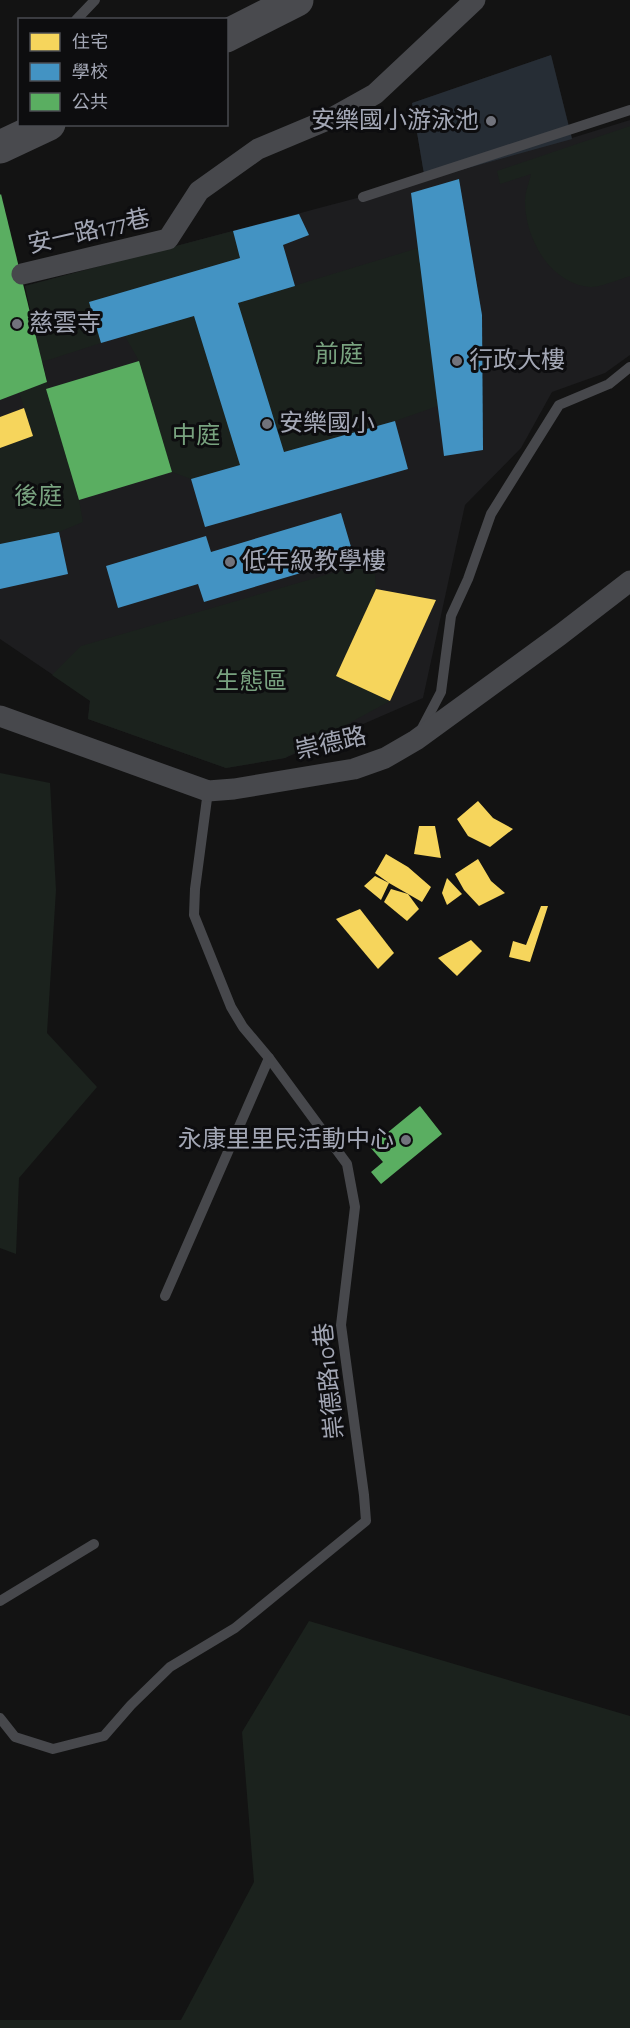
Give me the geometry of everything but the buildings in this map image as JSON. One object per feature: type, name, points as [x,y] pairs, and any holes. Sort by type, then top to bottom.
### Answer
[{"type":"main road","points":[[228,35],[297,0]]},
{"type":"main road","points":[[0,147],[45,126]]},
{"type":"street","name":"安一路177巷","points":[[22,274],[168,239],[199,191],[258,149],[332,118],[375,94],[476,0]]},
{"type":"street","name":"崇德路","points":[[0,716],[208,791],[234,789],[354,769],[385,758],[416,740],[630,581]]},
{"type":"lane","points":[[78,18],[95,0]]},
{"type":"lane","points":[[363,196],[630,110]]},
{"type":"lane","points":[[416,740],[441,692],[451,616],[468,579],[491,514],[559,405],[609,384],[630,367]]},
{"type":"lane","name":"崇德路10巷","points":[[0,1718],[15,1737],[53,1749],[104,1736],[131,1705],[170,1667],[235,1628],[366,1521],[341,1325],[354,1207],[347,1164],[269,1058],[243,1027],[231,1007],[194,915],[195,889],[208,791]]},
{"type":"lane","points":[[165,1296],[269,1058]]},
{"type":"lane","points":[[0,1601],[94,1544]]},
{"type":"shaded area","name":"安樂國小","points":[[551,55],[572,138],[630,120],[630,355],[605,373],[552,392],[521,448],[465,505],[423,698],[285,758],[226,768],[88,719],[90,700],[0,639],[0,400],[47,381],[25,286],[425,180],[412,103]]},
{"type":"shaded area","name":"安樂國小游泳池","points":[[551,55],[572,139],[425,180],[412,103]]},
{"type":"green space","points":[[630,126],[630,276],[594,287],[575,284],[551,268],[542,256],[529,229],[525,201],[531,174],[500,184],[497,171]]},
{"type":"green space","points":[[233,231],[240,258],[89,302],[101,343],[42,362],[25,286]]},
{"type":"green space","name":"前庭","points":[[418,248],[438,406],[395,421],[284,452],[238,303]]},
{"type":"green space","name":"中庭","points":[[194,316],[240,465],[191,479],[172,472],[139,361],[125,336]]},
{"type":"green space","name":"後庭","points":[[47,382],[83,522],[59,532],[0,544],[0,448],[33,436],[19,392]]},
{"type":"green space","name":"生態區","points":[[374,561],[376,589],[336,675],[390,701],[285,758],[226,768],[88,719],[90,701],[52,675],[81,646]]},
{"type":"green space","points":[[0,773],[50,783],[56,890],[47,1033],[97,1087],[19,1178],[16,1254],[0,1248]]},
{"type":"green space","points":[[309,1621],[630,1716],[630,2028],[0,2028],[0,2020],[181,2020],[254,1882],[242,1732]]},
{"type":"place","name":"安樂國小游泳池","points":[[491,121]]},
{"type":"place","name":"慈雲寺","points":[[17,324]]},
{"type":"place","name":"行政大樓","points":[[457,361]]},
{"type":"place","name":"安樂國小","points":[[267,424]]},
{"type":"place","name":"低年級教學樓","points":[[230,562]]},
{"type":"place","name":"永康里里民活動中心","points":[[406,1140]]}]
